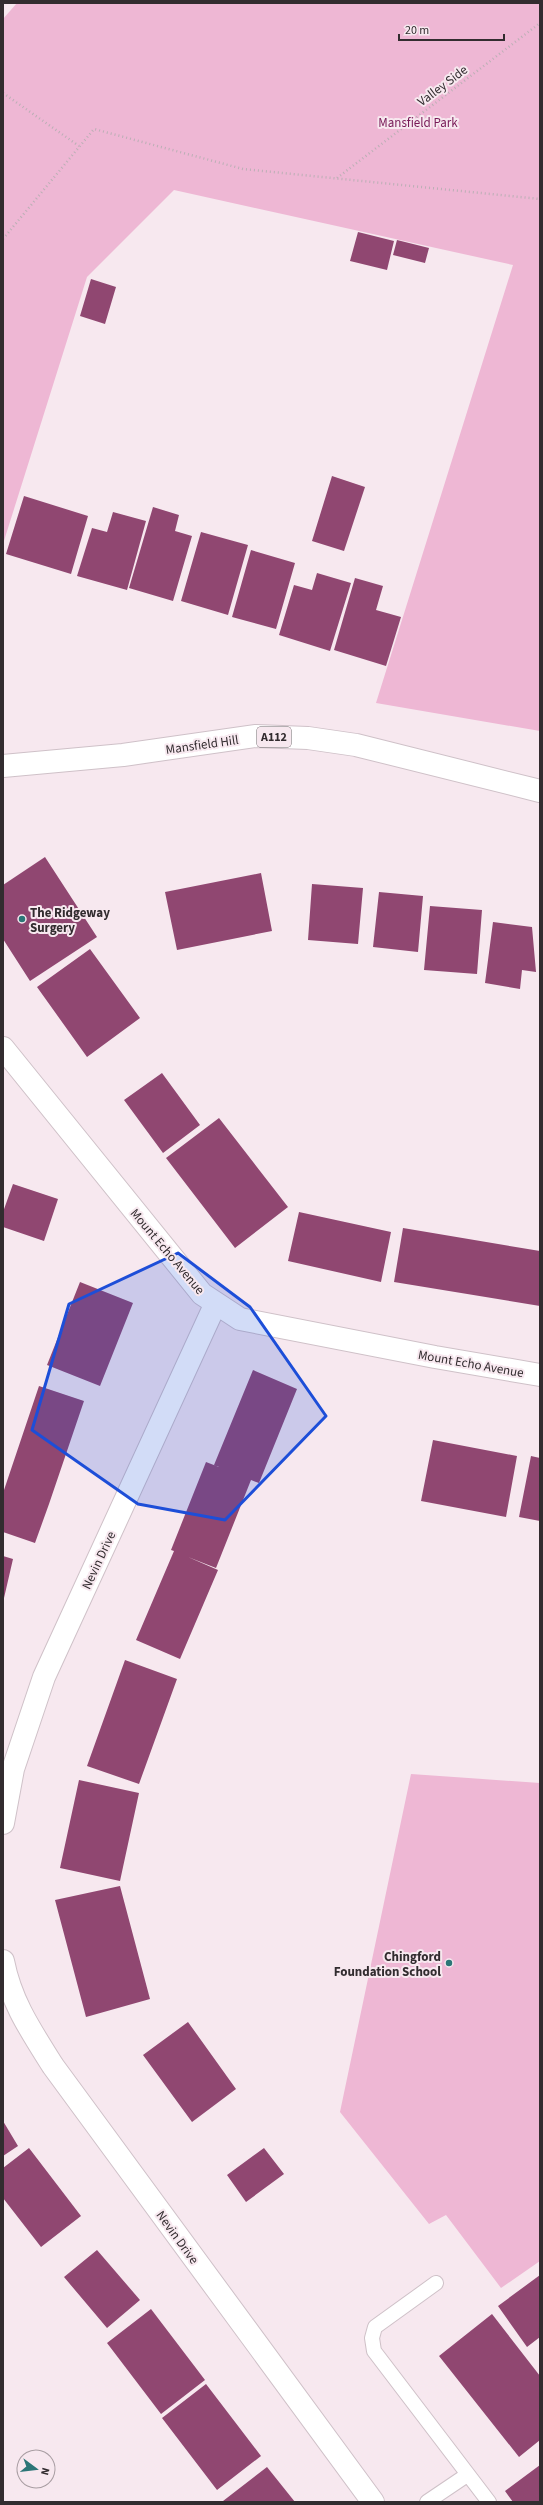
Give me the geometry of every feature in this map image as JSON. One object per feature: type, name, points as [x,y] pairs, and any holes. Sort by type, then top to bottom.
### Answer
[{"type":"street","name":"Mansfield Hill","points":[[3,766],[123,756],[256,736],[300,738],[356,745],[540,791]]},
{"type":"street","name":"Mount Echo Avenue","points":[[3,1048],[202,1294],[215,1305],[240,1319],[435,1357],[540,1375]]},
{"type":"street","name":"Nevin Drive","points":[[3,1823],[13,1769],[44,1677],[215,1305]]},
{"type":"street","name":"Nevin Drive","points":[[3,1961],[8,1985],[26,2022],[53,2066],[373,2502]]},
{"type":"lane","points":[[436,2283],[375,2327],[372,2338],[374,2351],[489,2502]]},
{"type":"lane","points":[[427,2502],[467,2475]]},
{"type":"path","name":"Valley Side","points":[[337,178],[540,23]]},
{"type":"path","points":[[3,93],[79,146]]},
{"type":"path","points":[[3,239],[94,129],[243,169],[540,199]]},
{"type":"highlighted area","points":[[178,1253],[250,1307],[326,1416],[225,1520],[138,1504],[32,1430],[69,1304]]},
{"type":"green space","name":"Mansfield Park","points":[[17,3],[540,3],[540,731],[376,703],[513,265],[174,190],[87,277],[3,544],[3,19]]},
{"type":"green space","points":[[411,1774],[540,1783],[540,2261],[501,2288],[446,2215],[429,2224],[340,2112]]},
{"type":"building","points":[[358,232],[394,241],[387,270],[350,261]]},
{"type":"building","points":[[397,240],[429,248],[425,263],[393,255]]},
{"type":"building","points":[[91,279],[116,287],[105,324],[80,316]]},
{"type":"building","points":[[332,476],[365,487],[344,551],[312,541]]},
{"type":"building","points":[[24,496],[88,516],[71,574],[6,554]]},
{"type":"building","points":[[153,507],[179,515],[175,531],[192,536],[173,601],[129,588]]},
{"type":"building","points":[[113,512],[146,521],[127,590],[77,576],[92,528],[107,532]]},
{"type":"building","points":[[201,532],[248,545],[228,615],[181,601]]},
{"type":"building","points":[[251,550],[295,563],[276,629],[232,617]]},
{"type":"building","points":[[317,573],[351,583],[330,651],[279,635],[294,585],[312,590]]},
{"type":"building","points":[[355,578],[383,586],[376,610],[401,617],[386,666],[334,650]]},
{"type":"building","points":[[45,857],[97,937],[30,981],[3,939],[3,885]]},
{"type":"building","points":[[261,873],[272,931],[177,950],[165,892]]},
{"type":"building","points":[[312,884],[363,888],[358,944],[308,940]]},
{"type":"building","points":[[379,892],[423,896],[418,952],[373,947]]},
{"type":"building","points":[[430,906],[482,910],[477,974],[424,970]]},
{"type":"building","points":[[493,922],[532,927],[536,972],[522,970],[520,989],[485,983]]},
{"type":"building","points":[[90,949],[140,1018],[87,1057],[37,987]]},
{"type":"building","points":[[162,1073],[200,1125],[163,1153],[124,1100]]},
{"type":"building","points":[[219,1118],[288,1207],[235,1248],[166,1158]]},
{"type":"building","points":[[13,1184],[58,1199],[44,1241],[3,1227],[3,1212]]},
{"type":"building","points":[[299,1212],[391,1232],[381,1282],[288,1261]]},
{"type":"building","points":[[403,1228],[540,1251],[540,1306],[394,1282]]},
{"type":"building","points":[[80,1282],[133,1303],[100,1386],[47,1365]]},
{"type":"building","points":[[253,1370],[297,1389],[259,1483],[251,1480],[216,1568],[188,1557],[218,1570],[180,1659],[136,1640],[174,1551],[171,1550],[206,1462],[219,1467],[214,1465]]},
{"type":"building","points":[[39,1386],[84,1401],[35,1543],[3,1532],[3,1493]]},
{"type":"building","points":[[433,1440],[517,1456],[506,1517],[421,1501]]},
{"type":"building","points":[[531,1456],[540,1458],[540,1521],[519,1517]]},
{"type":"building","points":[[3,1556],[13,1559],[4,1598],[3,1598]]},
{"type":"building","points":[[125,1660],[177,1679],[139,1784],[87,1766]]},
{"type":"building","points":[[79,1780],[139,1793],[120,1881],[60,1868]]},
{"type":"building","points":[[120,1886],[150,1999],[86,2017],[55,1900]]},
{"type":"building","points":[[188,2022],[236,2089],[192,2122],[143,2055]]},
{"type":"building","points":[[3,2121],[18,2146],[3,2156]]},
{"type":"building","points":[[29,2148],[81,2216],[41,2247],[3,2198],[3,2168]]},
{"type":"building","points":[[264,2148],[284,2174],[246,2202],[227,2175]]},
{"type":"building","points":[[97,2250],[140,2300],[107,2328],[64,2277]]},
{"type":"building","points":[[540,2275],[540,2337],[527,2347],[498,2306]]},
{"type":"building","points":[[151,2309],[205,2380],[161,2414],[107,2343]]},
{"type":"building","points":[[492,2314],[540,2376],[540,2440],[519,2457],[439,2356]]},
{"type":"building","points":[[206,2384],[261,2456],[217,2490],[162,2418]]},
{"type":"building","points":[[540,2465],[540,2502],[513,2502],[505,2491]]},
{"type":"building","points":[[267,2467],[295,2502],[223,2501]]},
{"type":"place","name":"The Ridgeway Surgery","points":[[22,919]]},
{"type":"place","name":"Chingford Foundation School","points":[[449,1963]]}]
